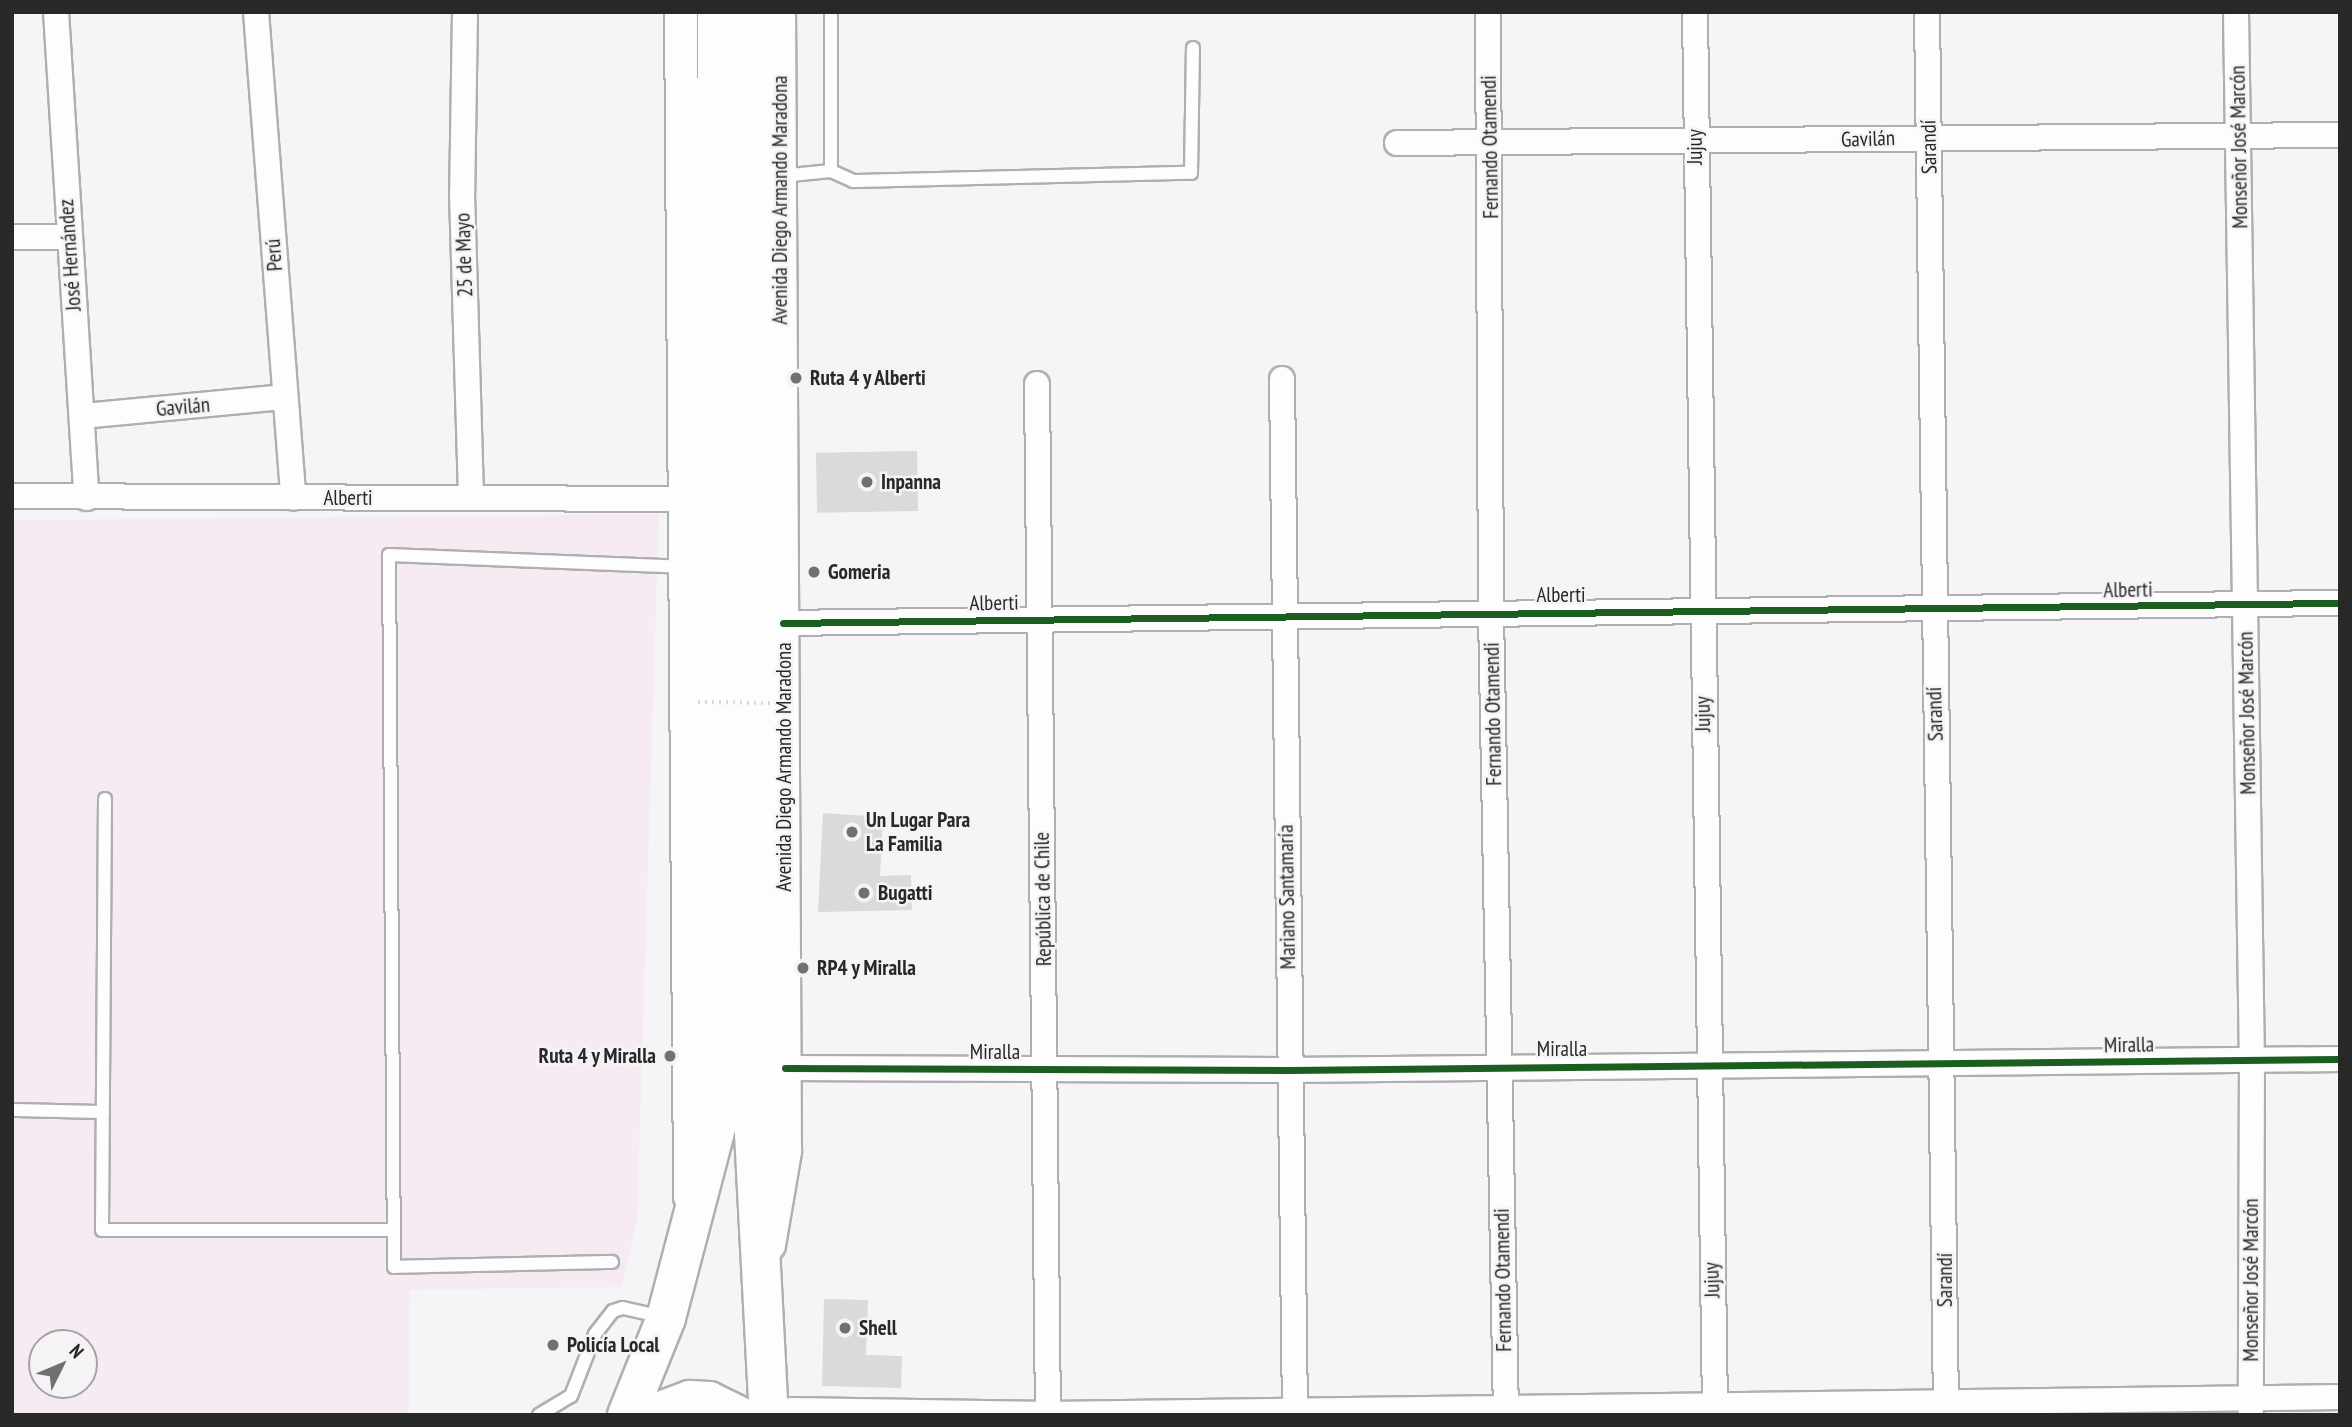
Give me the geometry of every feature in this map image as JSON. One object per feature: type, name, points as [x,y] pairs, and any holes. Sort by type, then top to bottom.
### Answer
[{"type":"main road","points":[[627,1415],[666,1318],[691,1233],[717,1124],[717,12]]},
{"type":"main road","name":"Avenida Diego Armando Maradona","points":[[745,12],[754,1133],[765,1277],[784,1413]]},
{"type":"main road","points":[[650,1415],[690,1400],[709,1401],[738,1415]]},
{"type":"street","name":"José Hernández","points":[[56,12],[68,237],[87,498]]},
{"type":"street","name":"Perú","points":[[256,12],[293,498]]},
{"type":"street","name":"25 de Mayo","points":[[465,12],[462,193],[471,498]]},
{"type":"street","points":[[681,12],[684,499],[682,567],[691,1233]]},
{"type":"street","name":"Avenida Diego Armando Maradona","points":[[765,1277],[785,1151],[779,12]]},
{"type":"street","name":"Fernando Otamendi","points":[[1488,12],[1491,145],[1491,612],[1506,1410]]},
{"type":"street","name":"Jujuy","points":[[1695,12],[1706,1067],[1715,1408]]},
{"type":"street","name":"Sarandí","points":[[1927,12],[1932,611],[1944,1066],[1946,1408]]},
{"type":"street","name":"Monseñor José Marcón","points":[[2236,12],[2252,1060],[2251,1406]]},
{"type":"street","name":"Gavilán","points":[[1397,143],[1695,144],[1930,136],[2340,135]]},
{"type":"street","points":[[12,237],[68,237]]},
{"type":"street","name":"Mariano Santamaría","points":[[1282,379],[1295,1412]]},
{"type":"street","name":"República de Chile","points":[[1037,384],[1048,1415]]},
{"type":"street","name":"Gavilán","points":[[83,416],[284,397]]},
{"type":"street","name":"Alberti","points":[[12,496],[684,499]]},
{"type":"street","name":"Alberti","points":[[783,624],[1284,619],[1491,612],[1932,611],[2340,603]]},
{"type":"street","name":"Miralla","points":[[785,1068],[1289,1070],[1944,1066],[2340,1059]]},
{"type":"street","points":[[784,1413],[1048,1415],[2251,1406],[2340,1397]]},
{"type":"lane","points":[[831,12],[831,171]]},
{"type":"lane","points":[[781,176],[831,171],[853,181],[1191,173],[1193,48]]},
{"type":"lane","points":[[612,1262],[394,1267],[389,555],[682,567]]},
{"type":"lane","points":[[105,799],[102,1230],[394,1230]]},
{"type":"lane","points":[[12,1110],[103,1112]]},
{"type":"lane","points":[[539,1415],[571,1396],[595,1334],[612,1311],[623,1308],[666,1318]]},
{"type":"path","points":[[698,702],[771,703]]},
{"type":"shaded area","points":[[659,514],[637,1220],[622,1287],[410,1290],[409,1415],[12,1415],[12,520]]},
{"type":"building","name":"Inpanna","points":[[917,451],[918,511],[817,513],[816,453]]},
{"type":"building","points":[[823,813],[883,817],[880,876],[911,875],[912,910],[818,912]]},
{"type":"building","name":"Shell","points":[[824,1299],[868,1300],[866,1355],[902,1356],[901,1388],[822,1386]]},
{"type":"cycle path","points":[[783,623],[2340,603]]},
{"type":"cycle path","points":[[785,1068],[1289,1070],[2340,1059]]},
{"type":"place","name":"Ruta 4 y Alberti","points":[[796,378]]},
{"type":"place","name":"Inpanna","points":[[867,482]]},
{"type":"place","name":"Gomeria","points":[[814,572]]},
{"type":"place","name":"Un Lugar Para La Familia","points":[[852,832]]},
{"type":"place","name":"Bugatti","points":[[864,893]]},
{"type":"place","name":"RP4 y Miralla","points":[[803,968]]},
{"type":"place","name":"Ruta 4 y Miralla","points":[[670,1056]]},
{"type":"place","name":"Shell","points":[[845,1328]]},
{"type":"place","name":"Policía Local","points":[[553,1345]]}]
